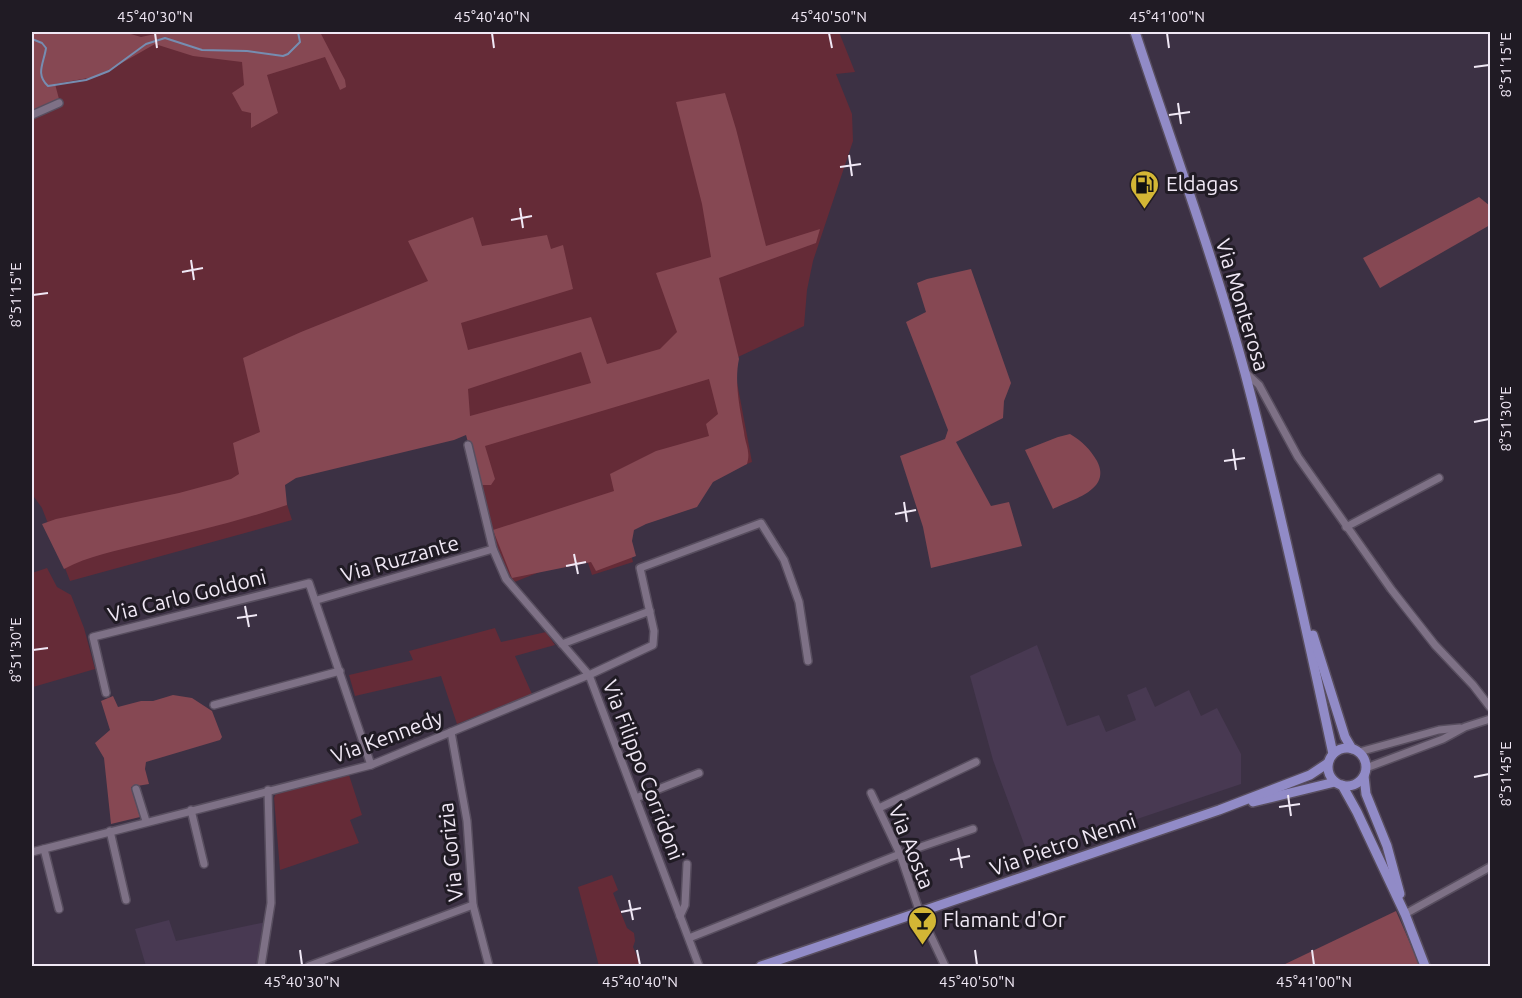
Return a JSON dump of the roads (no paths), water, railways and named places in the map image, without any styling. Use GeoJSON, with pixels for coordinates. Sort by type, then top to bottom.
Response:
{"type":"FeatureCollection","features":[{"type":"Feature","properties":{"kind":"main road","name":"Via Monterosa"},"geometry":{"type":"LineString","coordinates":[[1135,32],[1200,227],[1244,372],[1299,593],[1330,759]]}},
{"type":"Feature","properties":{"kind":"main road","name":"Via Monterosa"},"geometry":{"type":"LineString","coordinates":[[1299,593],[1345,737],[1356,750]]}},
{"type":"Feature","properties":{"kind":"main road"},"geometry":{"type":"LineString","coordinates":[[1405,914],[1387,846],[1366,794],[1364,759],[1356,750],[1338,750],[1330,759],[1328,770],[1354,804],[1405,914],[1425,966]]}},
{"type":"Feature","properties":{"kind":"main road","name":"Via Pietro Nenni"},"geometry":{"type":"LineString","coordinates":[[761,966],[920,914],[1219,810],[1310,775],[1330,759]]}},
{"type":"Feature","properties":{"kind":"main road"},"geometry":{"type":"LineString","coordinates":[[1339,783],[1351,785],[1359,781],[1365,772]]}},
{"type":"Feature","properties":{"kind":"main road","name":"Via Pietro Nenni"},"geometry":{"type":"LineString","coordinates":[[1219,810],[1339,783]]}},
{"type":"Feature","properties":{"kind":"street"},"geometry":{"type":"LineString","coordinates":[[32,115],[60,103]]}},
{"type":"Feature","properties":{"kind":"street"},"geometry":{"type":"LineString","coordinates":[[1244,372],[1259,385],[1298,457],[1346,527],[1435,645],[1491,707]]}},
{"type":"Feature","properties":{"kind":"street","name":"Via Filippo Corridoni"},"geometry":{"type":"LineString","coordinates":[[468,445],[493,549],[506,579],[589,675],[699,966]]}},
{"type":"Feature","properties":{"kind":"street"},"geometry":{"type":"LineString","coordinates":[[1346,527],[1439,478]]}},
{"type":"Feature","properties":{"kind":"street"},"geometry":{"type":"LineString","coordinates":[[562,644],[650,611],[640,568],[761,524],[784,560],[799,602],[808,661]]}},
{"type":"Feature","properties":{"kind":"street","name":"Via Ruzzante"},"geometry":{"type":"LineString","coordinates":[[316,600],[493,549]]}},
{"type":"Feature","properties":{"kind":"street","name":"Via Carlo Goldoni"},"geometry":{"type":"LineString","coordinates":[[106,693],[93,637],[309,583],[316,600]]}},
{"type":"Feature","properties":{"kind":"street"},"geometry":{"type":"LineString","coordinates":[[316,600],[371,765]]}},
{"type":"Feature","properties":{"kind":"street","name":"Via Kennedy"},"geometry":{"type":"LineString","coordinates":[[32,852],[371,765],[589,675],[653,645],[654,631],[650,611]]}},
{"type":"Feature","properties":{"kind":"street"},"geometry":{"type":"LineString","coordinates":[[214,705],[340,671]]}},
{"type":"Feature","properties":{"kind":"street"},"geometry":{"type":"LineString","coordinates":[[1365,772],[1443,739],[1465,727],[1491,718]]}},
{"type":"Feature","properties":{"kind":"street"},"geometry":{"type":"LineString","coordinates":[[1356,750],[1369,751],[1439,730],[1465,727]]}},
{"type":"Feature","properties":{"kind":"street","name":"Via Gorizia"},"geometry":{"type":"LineString","coordinates":[[451,732],[467,821],[473,905],[489,966]]}},
{"type":"Feature","properties":{"kind":"street"},"geometry":{"type":"LineString","coordinates":[[879,808],[976,762]]}},
{"type":"Feature","properties":{"kind":"street"},"geometry":{"type":"LineString","coordinates":[[636,798],[699,773]]}},
{"type":"Feature","properties":{"kind":"street"},"geometry":{"type":"LineString","coordinates":[[136,789],[146,821]]}},
{"type":"Feature","properties":{"kind":"street"},"geometry":{"type":"LineString","coordinates":[[261,966],[271,903],[268,790]]}},
{"type":"Feature","properties":{"kind":"street","name":"Via Aosta"},"geometry":{"type":"LineString","coordinates":[[871,793],[900,854],[920,914],[945,966]]}},
{"type":"Feature","properties":{"kind":"street"},"geometry":{"type":"LineString","coordinates":[[191,810],[204,864]]}},
{"type":"Feature","properties":{"kind":"street"},"geometry":{"type":"LineString","coordinates":[[689,938],[900,854],[973,830]]}},
{"type":"Feature","properties":{"kind":"street"},"geometry":{"type":"LineString","coordinates":[[110,831],[126,900]]}},
{"type":"Feature","properties":{"kind":"street"},"geometry":{"type":"LineString","coordinates":[[44,849],[59,909]]}},
{"type":"Feature","properties":{"kind":"street","name":"Via Filippo Corridoni"},"geometry":{"type":"LineString","coordinates":[[680,916],[685,905],[687,864]]}},
{"type":"Feature","properties":{"kind":"street"},"geometry":{"type":"LineString","coordinates":[[1405,914],[1491,867]]}},
{"type":"Feature","properties":{"kind":"street"},"geometry":{"type":"LineString","coordinates":[[309,966],[473,905]]}},
{"type":"Feature","properties":{"kind":"waterway"},"geometry":{"type":"LineString","coordinates":[[32,39],[42,43],[46,48],[41,73],[48,86],[86,80],[109,71],[146,44],[165,38],[202,50],[247,51],[283,56],[300,42],[298,32]]}},
{"type":"Feature","properties":{"kind":"place","name":"Eldagas"},"geometry":{"type":"Point","coordinates":[1145,210]}},
{"type":"Feature","properties":{"kind":"place","name":"Flamant d'Or"},"geometry":{"type":"Point","coordinates":[922,946]}}]}
